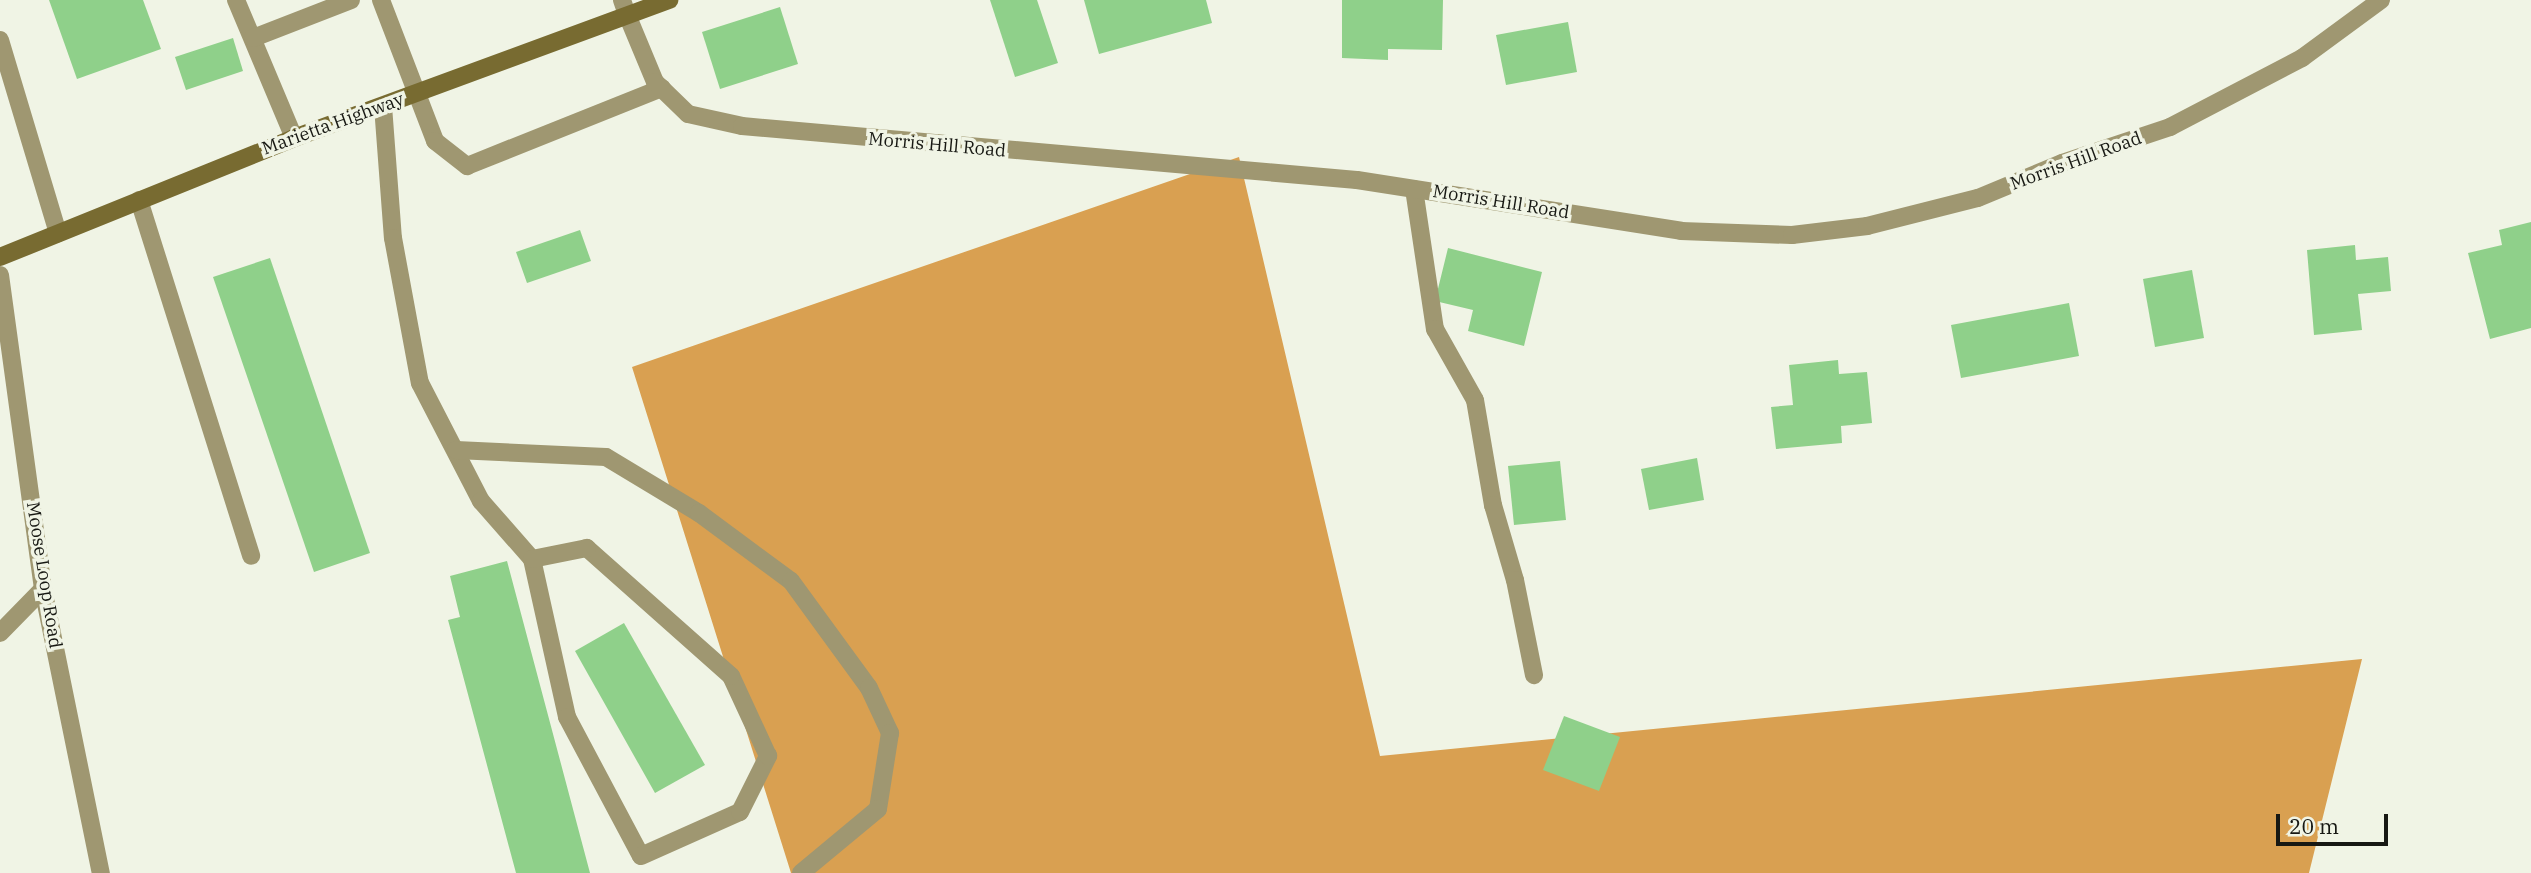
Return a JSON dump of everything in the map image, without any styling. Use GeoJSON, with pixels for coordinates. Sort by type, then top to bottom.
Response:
{"type":"FeatureCollection","features":[{"type":"Feature","properties":{"kind":"main road","name":"Marietta Highway"},"geometry":{"type":"LineString","coordinates":[[0,257],[294,138],[628,18],[669,0]]}},
{"type":"Feature","properties":{"kind":"street"},"geometry":{"type":"LineString","coordinates":[[236,0],[294,138]]}},
{"type":"Feature","properties":{"kind":"street"},"geometry":{"type":"LineString","coordinates":[[253,38],[351,0]]}},
{"type":"Feature","properties":{"kind":"street"},"geometry":{"type":"LineString","coordinates":[[381,0],[435,141],[467,166],[662,88]]}},
{"type":"Feature","properties":{"kind":"street","name":"Morris Hill Road"},"geometry":{"type":"LineString","coordinates":[[622,0],[655,82],[688,114],[742,126],[993,151],[1208,165],[1414,189],[1681,231],[1792,235],[1867,226],[1978,198],[2062,163],[2170,127],[2302,58],[2381,0]]}},
{"type":"Feature","properties":{"kind":"street"},"geometry":{"type":"LineString","coordinates":[[0,40],[58,233]]}},
{"type":"Feature","properties":{"kind":"street"},"geometry":{"type":"LineString","coordinates":[[383,106],[393,238],[420,383],[481,501],[533,559],[567,717],[641,856],[740,812],[768,756],[731,676],[587,548],[533,559]]}},
{"type":"Feature","properties":{"kind":"street"},"geometry":{"type":"LineString","coordinates":[[1414,189],[1435,329],[1475,400],[1493,505],[1515,580],[1534,675]]}},
{"type":"Feature","properties":{"kind":"street"},"geometry":{"type":"LineString","coordinates":[[138,200],[251,556]]}},
{"type":"Feature","properties":{"kind":"street","name":"Moose Loop Road"},"geometry":{"type":"LineString","coordinates":[[0,275],[43,589],[101,873]]}},
{"type":"Feature","properties":{"kind":"street"},"geometry":{"type":"LineString","coordinates":[[456,450],[606,457],[699,513],[791,581],[869,688],[890,733],[878,809],[800,873]]}},
{"type":"Feature","properties":{"kind":"street"},"geometry":{"type":"LineString","coordinates":[[0,633],[43,589]]}},
{"type":"Feature","properties":{"kind":"shaded area"},"geometry":{"type":"Polygon","coordinates":[[[1239,157],[1380,756],[2362,659],[2309,873],[791,873],[632,367],[1239,157]]]}},
{"type":"Feature","properties":{"kind":"building"},"geometry":{"type":"Polygon","coordinates":[[[49,0],[143,0],[161,49],[77,79],[49,0]]]}},
{"type":"Feature","properties":{"kind":"building"},"geometry":{"type":"Polygon","coordinates":[[[990,0],[1037,0],[1058,63],[1015,77],[990,0]]]}},
{"type":"Feature","properties":{"kind":"building"},"geometry":{"type":"Polygon","coordinates":[[[1084,0],[1206,0],[1212,23],[1099,54],[1084,0]]]}},
{"type":"Feature","properties":{"kind":"building"},"geometry":{"type":"Polygon","coordinates":[[[1342,0],[1443,0],[1442,50],[1388,49],[1388,60],[1342,58],[1342,0]]]}},
{"type":"Feature","properties":{"kind":"building"},"geometry":{"type":"Polygon","coordinates":[[[780,7],[798,64],[720,89],[702,32],[780,7]]]}},
{"type":"Feature","properties":{"kind":"building"},"geometry":{"type":"Polygon","coordinates":[[[1568,22],[1577,72],[1506,85],[1496,35],[1568,22]]]}},
{"type":"Feature","properties":{"kind":"building"},"geometry":{"type":"Polygon","coordinates":[[[233,38],[243,71],[186,90],[175,57],[233,38]]]}},
{"type":"Feature","properties":{"kind":"building"},"geometry":{"type":"Polygon","coordinates":[[[2531,222],[2531,328],[2490,339],[2468,253],[2502,245],[2499,230],[2531,222]]]}},
{"type":"Feature","properties":{"kind":"building"},"geometry":{"type":"Polygon","coordinates":[[[580,230],[591,261],[527,283],[516,252],[580,230]]]}},
{"type":"Feature","properties":{"kind":"building"},"geometry":{"type":"Polygon","coordinates":[[[2355,245],[2356,260],[2388,257],[2391,291],[2358,294],[2362,330],[2314,335],[2307,250],[2355,245]]]}},
{"type":"Feature","properties":{"kind":"building"},"geometry":{"type":"Polygon","coordinates":[[[1448,248],[1542,272],[1524,346],[1468,331],[1473,310],[1435,301],[1448,248]]]}},
{"type":"Feature","properties":{"kind":"building"},"geometry":{"type":"Polygon","coordinates":[[[270,258],[370,553],[314,572],[213,277],[270,258]]]}},
{"type":"Feature","properties":{"kind":"building"},"geometry":{"type":"Polygon","coordinates":[[[2192,270],[2204,338],[2155,347],[2143,279],[2192,270]]]}},
{"type":"Feature","properties":{"kind":"building"},"geometry":{"type":"Polygon","coordinates":[[[2069,303],[2079,356],[1961,378],[1951,325],[2069,303]]]}},
{"type":"Feature","properties":{"kind":"building"},"geometry":{"type":"Polygon","coordinates":[[[1838,360],[1839,374],[1867,372],[1872,423],[1841,426],[1842,443],[1776,449],[1771,407],[1793,405],[1789,365],[1838,360]]]}},
{"type":"Feature","properties":{"kind":"building"},"geometry":{"type":"Polygon","coordinates":[[[1697,458],[1704,500],[1649,510],[1641,469],[1697,458]]]}},
{"type":"Feature","properties":{"kind":"building"},"geometry":{"type":"Polygon","coordinates":[[[1560,461],[1566,520],[1514,525],[1508,466],[1560,461]]]}},
{"type":"Feature","properties":{"kind":"building"},"geometry":{"type":"Polygon","coordinates":[[[507,561],[590,873],[516,873],[448,620],[460,617],[450,576],[507,561]]]}},
{"type":"Feature","properties":{"kind":"building"},"geometry":{"type":"Polygon","coordinates":[[[624,623],[705,765],[655,793],[575,651],[624,623]]]}},
{"type":"Feature","properties":{"kind":"building"},"geometry":{"type":"Polygon","coordinates":[[[1564,716],[1620,737],[1599,791],[1543,770],[1564,716]]]}}]}
